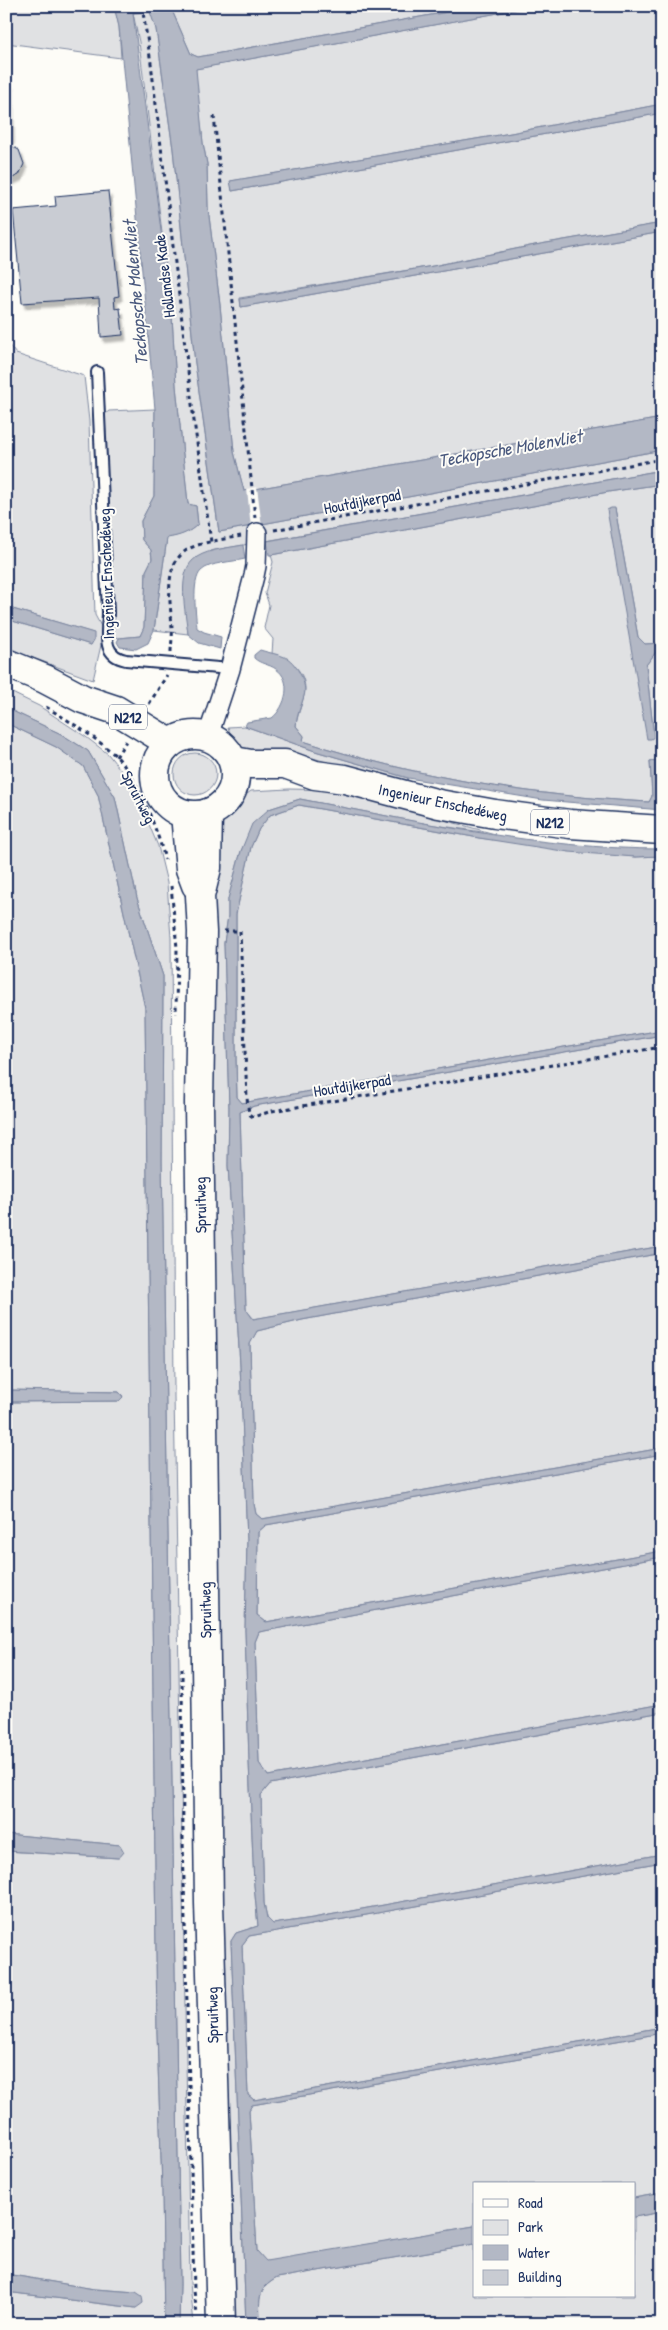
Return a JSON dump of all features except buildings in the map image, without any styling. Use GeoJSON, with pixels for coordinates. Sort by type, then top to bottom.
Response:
{"type":"FeatureCollection","features":[{"type":"Feature","properties":{"kind":"main road","name":"N212"},"geometry":{"type":"LineString","coordinates":[[6,663],[45,678],[83,699],[106,724],[164,752]]}},
{"type":"Feature","properties":{"kind":"main road"},"geometry":{"type":"LineString","coordinates":[[196,734],[208,736],[224,746],[234,773],[228,799],[215,810],[196,814],[167,804],[160,795],[154,772],[164,752],[182,736],[196,734]]}},
{"type":"Feature","properties":{"kind":"main road","name":"Ingenieur Enschedéweg"},"geometry":{"type":"LineString","coordinates":[[234,773],[285,764],[315,775],[345,779],[439,804],[495,814],[570,824],[662,830]]}},
{"type":"Feature","properties":{"kind":"main road","name":"Spruitweg"},"geometry":{"type":"LineString","coordinates":[[196,814],[207,868],[200,896],[202,932],[199,1103],[209,1903],[221,2324]]}},
{"type":"Feature","properties":{"kind":"street"},"geometry":{"type":"LineString","coordinates":[[208,736],[230,669],[256,566],[257,530]]}},
{"type":"Feature","properties":{"kind":"lane","name":"Ingenieur Enschedéweg"},"geometry":{"type":"LineString","coordinates":[[97,372],[108,646],[110,654],[116,658],[230,669]]}},
{"type":"Feature","properties":{"kind":"path","name":"Hollandse Kade"},"geometry":{"type":"LineString","coordinates":[[142,6],[151,63],[194,421],[211,542]]}},
{"type":"Feature","properties":{"kind":"path"},"geometry":{"type":"LineString","coordinates":[[214,116],[257,530]]}},
{"type":"Feature","properties":{"kind":"path","name":"Houtdijkerpad"},"geometry":{"type":"LineString","coordinates":[[170,664],[172,631],[169,580],[174,564],[185,552],[194,546],[257,530],[662,459]]}},
{"type":"Feature","properties":{"kind":"path","name":"Spruitweg"},"geometry":{"type":"LineString","coordinates":[[38,702],[85,732],[116,757],[126,769],[151,818],[166,863]]}},
{"type":"Feature","properties":{"kind":"path"},"geometry":{"type":"LineString","coordinates":[[170,881],[176,928]]}},
{"type":"Feature","properties":{"kind":"path","name":"Houtdijkerpad"},"geometry":{"type":"LineString","coordinates":[[220,932],[240,931],[247,1098],[249,1114],[253,1117],[272,1111],[662,1046]]}},
{"type":"Feature","properties":{"kind":"green space"},"geometry":{"type":"Polygon","coordinates":[[[6,6],[114,6],[119,26],[121,58],[6,43],[6,6]]]}},
{"type":"Feature","properties":{"kind":"green space"},"geometry":{"type":"Polygon","coordinates":[[[170,6],[481,6],[198,57],[191,54],[170,6]]]}},
{"type":"Feature","properties":{"kind":"green space"},"geometry":{"type":"Polygon","coordinates":[[[536,6],[662,6],[662,104],[511,133],[231,181],[232,191],[662,113],[662,223],[535,245],[433,266],[240,298],[241,307],[662,232],[662,418],[244,491],[234,452],[220,305],[208,208],[207,164],[195,69],[536,6]]]}},
{"type":"Feature","properties":{"kind":"green space"},"geometry":{"type":"Polygon","coordinates":[[[151,12],[156,29],[173,149],[195,363],[219,532],[662,450],[662,470],[210,551],[184,586],[188,634],[154,630],[167,538],[191,530],[198,524],[196,506],[188,504],[176,386],[172,316],[139,42],[133,13],[151,12]]]}},
{"type":"Feature","properties":{"kind":"green space"},"geometry":{"type":"Polygon","coordinates":[[[6,322],[8,344],[16,354],[84,376],[89,421],[95,615],[104,632],[93,680],[6,648],[6,619],[91,645],[93,633],[6,607],[6,322]]]}},
{"type":"Feature","properties":{"kind":"green space"},"geometry":{"type":"Polygon","coordinates":[[[155,409],[154,496],[141,521],[142,540],[151,550],[152,559],[146,571],[144,628],[140,636],[119,638],[112,636],[113,611],[105,414],[109,411],[155,409]]]}},
{"type":"Feature","properties":{"kind":"green space"},"geometry":{"type":"Polygon","coordinates":[[[662,484],[662,643],[645,644],[638,637],[615,509],[654,737],[646,665],[656,652],[662,651],[662,786],[658,760],[650,761],[652,797],[649,802],[561,795],[474,783],[388,765],[303,741],[304,736],[296,726],[305,692],[302,675],[294,665],[284,658],[272,654],[273,639],[264,628],[269,605],[265,593],[273,562],[271,555],[608,492],[662,484]]]}},
{"type":"Feature","properties":{"kind":"green space"},"geometry":{"type":"Polygon","coordinates":[[[6,690],[39,706],[108,754],[135,791],[158,846],[167,883],[171,938],[174,1396],[190,2283],[194,2324],[179,2324],[180,2284],[162,1161],[163,976],[137,898],[115,797],[88,751],[61,734],[6,708],[6,690]]]}},
{"type":"Feature","properties":{"kind":"green space"},"geometry":{"type":"Polygon","coordinates":[[[6,723],[56,747],[83,766],[98,795],[145,1008],[157,2032],[164,2324],[6,2324],[6,2292],[136,2308],[136,2292],[94,2289],[6,2274],[6,1851],[118,1858],[120,1845],[6,1834],[6,1402],[119,1401],[123,1396],[119,1392],[6,1390],[6,723]]]}},
{"type":"Feature","properties":{"kind":"green space"},"geometry":{"type":"Polygon","coordinates":[[[245,726],[315,751],[408,778],[405,786],[313,758],[251,756],[233,743],[228,727],[245,726]]]}},
{"type":"Feature","properties":{"kind":"green space"},"geometry":{"type":"Polygon","coordinates":[[[199,753],[207,756],[213,762],[216,774],[213,786],[207,792],[191,795],[183,792],[177,786],[174,770],[177,762],[183,756],[199,753]]]}},
{"type":"Feature","properties":{"kind":"green space"},"geometry":{"type":"Polygon","coordinates":[[[289,789],[334,790],[495,834],[422,823],[300,799],[269,809],[247,839],[241,851],[228,899],[228,916],[224,943],[229,1108],[228,1166],[240,1365],[247,1540],[245,1630],[254,1885],[258,1926],[236,1933],[231,1941],[246,2324],[232,2324],[228,2277],[218,1526],[210,1485],[213,884],[215,826],[225,811],[251,791],[289,789]]]}},
{"type":"Feature","properties":{"kind":"green space"},"geometry":{"type":"Polygon","coordinates":[[[299,805],[479,838],[635,857],[662,856],[662,1030],[242,1103],[237,1097],[236,914],[251,847],[259,829],[270,815],[299,805]]]}},
{"type":"Feature","properties":{"kind":"green space"},"geometry":{"type":"Polygon","coordinates":[[[662,1035],[662,1246],[254,1319],[246,1310],[240,1112],[254,1106],[662,1035]]]}},
{"type":"Feature","properties":{"kind":"green space"},"geometry":{"type":"Polygon","coordinates":[[[662,1253],[662,1448],[262,1519],[256,1514],[254,1504],[250,1343],[257,1331],[302,1320],[662,1253]]]}},
{"type":"Feature","properties":{"kind":"green space"},"geometry":{"type":"Polygon","coordinates":[[[662,1454],[662,1551],[266,1622],[257,1615],[258,1532],[266,1525],[662,1454]]]}},
{"type":"Feature","properties":{"kind":"green space"},"geometry":{"type":"Polygon","coordinates":[[[662,1557],[662,1704],[268,1776],[259,1763],[255,1642],[259,1632],[662,1557]]]}},
{"type":"Feature","properties":{"kind":"green space"},"geometry":{"type":"Polygon","coordinates":[[[662,1712],[662,1854],[313,1918],[273,1924],[267,1918],[264,1903],[261,1795],[270,1784],[662,1712]]]}},
{"type":"Feature","properties":{"kind":"green space"},"geometry":{"type":"Polygon","coordinates":[[[662,1862],[662,2027],[254,2100],[248,2095],[242,1945],[249,1936],[662,1862]]]}},
{"type":"Feature","properties":{"kind":"green space"},"geometry":{"type":"Polygon","coordinates":[[[662,2033],[662,2193],[636,2198],[636,2182],[473,2182],[473,2226],[266,2262],[257,2251],[249,2110],[252,2105],[662,2033]]]}},
{"type":"Feature","properties":{"kind":"green space"},"geometry":{"type":"Polygon","coordinates":[[[662,2212],[662,2324],[260,2324],[260,2297],[265,2287],[277,2278],[473,2244],[473,2298],[636,2298],[636,2217],[662,2212]]]}},
{"type":"Feature","properties":{"kind":"water","name":"Teckopsche Molenvliet"},"geometry":{"type":"Polygon","coordinates":[[[114,6],[170,6],[191,54],[198,57],[481,6],[536,6],[196,69],[203,143],[207,164],[208,208],[220,305],[234,452],[244,491],[662,418],[662,450],[219,532],[195,363],[173,149],[156,29],[150,12],[133,13],[172,316],[176,386],[188,504],[196,506],[198,524],[184,534],[167,538],[154,630],[148,643],[136,649],[120,647],[117,642],[119,638],[140,636],[144,627],[146,571],[152,559],[151,550],[142,540],[141,521],[154,496],[155,409],[119,27],[114,6]]]}},
{"type":"Feature","properties":{"kind":"water"},"geometry":{"type":"Polygon","coordinates":[[[662,104],[662,113],[232,191],[230,181],[511,133],[662,104]]]}},
{"type":"Feature","properties":{"kind":"water"},"geometry":{"type":"Polygon","coordinates":[[[662,223],[662,232],[241,307],[240,299],[433,266],[535,245],[662,223]]]}},
{"type":"Feature","properties":{"kind":"water"},"geometry":{"type":"Polygon","coordinates":[[[662,470],[662,484],[608,492],[269,555],[267,541],[662,470]]]}},
{"type":"Feature","properties":{"kind":"water"},"geometry":{"type":"Polygon","coordinates":[[[615,508],[638,637],[645,644],[662,643],[662,651],[656,652],[646,665],[654,737],[651,739],[647,739],[607,510],[615,508]]]}},
{"type":"Feature","properties":{"kind":"water"},"geometry":{"type":"Polygon","coordinates":[[[243,545],[245,559],[210,566],[201,571],[198,576],[195,590],[197,628],[221,637],[220,649],[199,643],[188,634],[184,604],[184,582],[190,563],[202,554],[243,545]]]}},
{"type":"Feature","properties":{"kind":"water"},"geometry":{"type":"Polygon","coordinates":[[[6,607],[94,633],[94,640],[91,645],[6,619],[6,607]]]}},
{"type":"Feature","properties":{"kind":"water"},"geometry":{"type":"Polygon","coordinates":[[[260,650],[287,658],[301,675],[305,691],[296,726],[304,736],[303,741],[388,765],[474,783],[561,795],[649,802],[652,796],[650,761],[658,760],[662,786],[662,810],[543,800],[408,778],[315,751],[245,726],[247,722],[272,718],[281,707],[286,694],[285,680],[281,674],[273,667],[254,658],[254,655],[260,650]]]}},
{"type":"Feature","properties":{"kind":"water"},"geometry":{"type":"Polygon","coordinates":[[[6,708],[61,734],[88,751],[115,797],[137,898],[163,976],[162,1161],[180,2284],[179,2324],[164,2324],[157,2032],[145,1008],[98,795],[83,766],[56,747],[6,723],[6,708]]]}},
{"type":"Feature","properties":{"kind":"water"},"geometry":{"type":"Polygon","coordinates":[[[300,799],[480,833],[616,848],[662,849],[662,856],[635,857],[569,852],[479,838],[299,805],[270,815],[259,829],[251,847],[236,914],[237,1097],[242,1103],[662,1030],[662,1035],[254,1106],[240,1112],[246,1309],[253,1319],[662,1246],[662,1253],[302,1320],[257,1331],[250,1344],[254,1504],[256,1514],[262,1519],[662,1448],[662,1454],[266,1525],[258,1532],[257,1615],[266,1622],[662,1551],[662,1557],[259,1632],[255,1642],[259,1763],[268,1776],[662,1704],[662,1712],[270,1784],[261,1795],[264,1903],[267,1918],[273,1924],[313,1918],[662,1854],[662,1862],[249,1936],[242,1945],[248,2095],[254,2100],[662,2027],[662,2033],[252,2105],[249,2110],[257,2251],[266,2261],[473,2226],[473,2244],[277,2278],[265,2287],[260,2297],[260,2324],[246,2324],[231,1941],[236,1933],[258,1926],[254,1885],[245,1630],[247,1540],[240,1365],[228,1165],[229,1108],[224,943],[228,916],[228,899],[241,851],[252,824],[269,809],[300,799]]]}},
{"type":"Feature","properties":{"kind":"water"},"geometry":{"type":"Polygon","coordinates":[[[6,1390],[119,1392],[123,1397],[119,1401],[6,1402],[6,1390]]]}},
{"type":"Feature","properties":{"kind":"water"},"geometry":{"type":"Polygon","coordinates":[[[6,1834],[120,1845],[124,1852],[119,1858],[7,1851],[6,1834]]]}},
{"type":"Feature","properties":{"kind":"water"},"geometry":{"type":"Polygon","coordinates":[[[662,2193],[662,2212],[636,2217],[636,2198],[662,2193]]]}},
{"type":"Feature","properties":{"kind":"water"},"geometry":{"type":"Polygon","coordinates":[[[6,2274],[94,2289],[136,2292],[142,2296],[143,2303],[136,2308],[6,2292],[6,2274]]]}},
{"type":"Feature","properties":{"kind":"pier"},"geometry":{"type":"Polygon","coordinates":[[[257,487],[262,527],[251,528],[247,489],[257,487]]]}}]}
